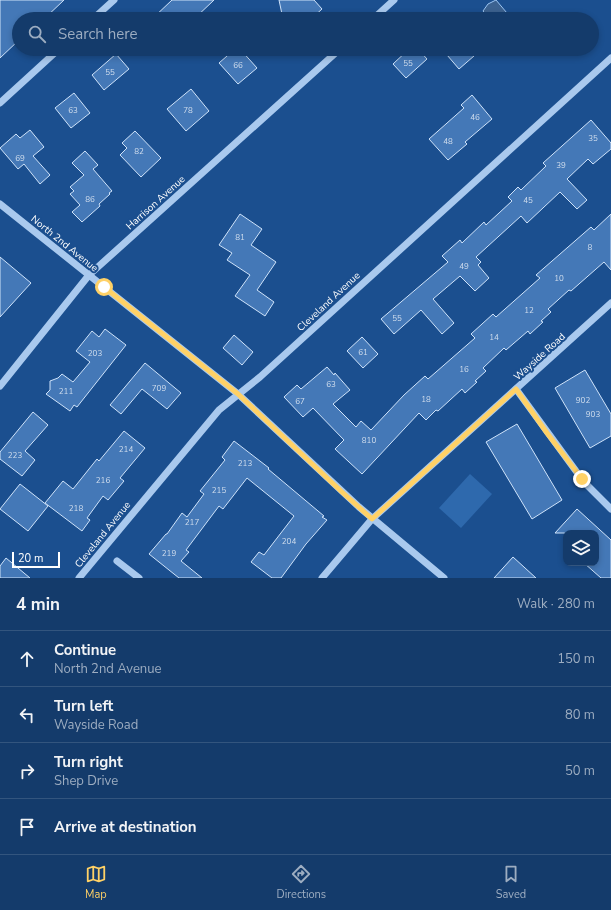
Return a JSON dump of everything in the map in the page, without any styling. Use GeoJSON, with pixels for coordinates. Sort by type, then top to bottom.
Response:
{"type":"FeatureCollection","features":[{"type":"Feature","properties":{"kind":"street"},"geometry":{"type":"LineString","coordinates":[[100,12],[114,0]]}},
{"type":"Feature","properties":{"kind":"street"},"geometry":{"type":"LineString","coordinates":[[381,12],[394,0]]}},
{"type":"Feature","properties":{"kind":"street"},"geometry":{"type":"LineString","coordinates":[[0,103],[51,56]]}},
{"type":"Feature","properties":{"kind":"street","name":"Harrison Avenue"},"geometry":{"type":"LineString","coordinates":[[0,386],[89,275],[332,56]]}},
{"type":"Feature","properties":{"kind":"street","name":"Cleveland Avenue"},"geometry":{"type":"LineString","coordinates":[[79,578],[218,410],[260,377],[611,58]]}},
{"type":"Feature","properties":{"kind":"street","name":"North 2nd Avenue"},"geometry":{"type":"LineString","coordinates":[[0,204],[238,394],[372,519],[444,578]]}},
{"type":"Feature","properties":{"kind":"street","name":"Wayside Road"},"geometry":{"type":"LineString","coordinates":[[322,578],[372,519],[611,303]]}},
{"type":"Feature","properties":{"kind":"street"},"geometry":{"type":"LineString","coordinates":[[516,389],[584,482],[611,509]]}},
{"type":"Feature","properties":{"kind":"street"},"geometry":{"type":"LineString","coordinates":[[117,561],[139,578]]}},
{"type":"Feature","properties":{"kind":"shaded area"},"geometry":{"type":"Polygon","coordinates":[[[496,0],[506,12],[484,12],[483,11],[488,4],[496,0]]]}},
{"type":"Feature","properties":{"kind":"shaded area"},"geometry":{"type":"Polygon","coordinates":[[[470,474],[492,494],[461,528],[439,508],[470,474]]]}},
{"type":"Feature","properties":{"kind":"building"},"geometry":{"type":"Polygon","coordinates":[[[0,0],[64,0],[51,12],[12,12],[12,47],[0,58],[0,0]]]}},
{"type":"Feature","properties":{"kind":"building"},"geometry":{"type":"Polygon","coordinates":[[[172,0],[214,0],[201,12],[159,12],[172,0]]]}},
{"type":"Feature","properties":{"kind":"building"},"geometry":{"type":"Polygon","coordinates":[[[279,0],[314,0],[322,9],[319,12],[282,12],[279,0]]]}},
{"type":"Feature","properties":{"kind":"building"},"geometry":{"type":"Polygon","coordinates":[[[114,56],[118,56],[129,69],[104,90],[92,75],[114,56]]]}},
{"type":"Feature","properties":{"kind":"building"},"geometry":{"type":"Polygon","coordinates":[[[227,56],[246,56],[257,68],[238,84],[219,63],[227,56]]]}},
{"type":"Feature","properties":{"kind":"building"},"geometry":{"type":"Polygon","coordinates":[[[402,56],[424,56],[427,59],[406,78],[393,64],[402,56]]]}},
{"type":"Feature","properties":{"kind":"building"},"geometry":{"type":"Polygon","coordinates":[[[448,56],[474,56],[459,69],[448,56]]]}},
{"type":"Feature","properties":{"kind":"building"},"geometry":{"type":"Polygon","coordinates":[[[191,89],[209,111],[186,131],[167,109],[191,89]]]}},
{"type":"Feature","properties":{"kind":"building"},"geometry":{"type":"Polygon","coordinates":[[[74,93],[90,113],[71,128],[55,108],[74,93]]]}},
{"type":"Feature","properties":{"kind":"building"},"geometry":{"type":"Polygon","coordinates":[[[472,95],[492,119],[465,142],[467,144],[448,160],[429,139],[464,108],[461,105],[472,95]]]}},
{"type":"Feature","properties":{"kind":"building"},"geometry":{"type":"Polygon","coordinates":[[[591,120],[611,143],[611,149],[593,164],[588,159],[567,179],[587,200],[577,209],[560,192],[527,223],[521,216],[476,257],[481,262],[478,265],[489,278],[475,291],[460,276],[433,299],[454,323],[442,334],[421,310],[394,334],[381,319],[448,262],[442,256],[460,240],[462,243],[484,222],[486,225],[512,201],[508,197],[518,187],[521,190],[546,166],[543,163],[591,120]]]}},
{"type":"Feature","properties":{"kind":"building"},"geometry":{"type":"Polygon","coordinates":[[[30,130],[44,147],[33,156],[50,175],[40,184],[24,164],[18,169],[0,148],[16,134],[20,138],[30,130]]]}},
{"type":"Feature","properties":{"kind":"building"},"geometry":{"type":"Polygon","coordinates":[[[135,131],[161,158],[141,177],[120,155],[127,148],[122,143],[135,131]]]}},
{"type":"Feature","properties":{"kind":"building"},"geometry":{"type":"Polygon","coordinates":[[[85,151],[98,165],[93,169],[112,191],[99,204],[100,206],[82,222],[72,212],[80,205],[70,194],[74,191],[70,187],[84,175],[72,163],[85,151]]]}},
{"type":"Feature","properties":{"kind":"building"},"geometry":{"type":"Polygon","coordinates":[[[240,214],[262,229],[251,245],[276,262],[257,290],[274,302],[265,316],[235,296],[250,275],[227,260],[232,253],[219,245],[240,214]]]}},
{"type":"Feature","properties":{"kind":"building"},"geometry":{"type":"Polygon","coordinates":[[[611,214],[611,270],[604,262],[571,291],[569,290],[548,309],[551,312],[530,334],[528,331],[506,350],[504,348],[483,368],[486,371],[465,393],[462,389],[426,420],[419,413],[362,474],[335,449],[344,440],[313,408],[303,417],[284,397],[297,385],[301,389],[327,367],[334,375],[335,373],[350,390],[333,404],[356,427],[361,421],[371,430],[404,395],[425,376],[428,379],[475,338],[471,334],[493,314],[496,317],[540,278],[536,275],[591,227],[594,230],[611,214]]]}},
{"type":"Feature","properties":{"kind":"building"},"geometry":{"type":"Polygon","coordinates":[[[0,257],[31,283],[0,317],[0,257]]]}},
{"type":"Feature","properties":{"kind":"building"},"geometry":{"type":"Polygon","coordinates":[[[105,329],[126,345],[77,407],[74,405],[70,411],[46,394],[50,390],[50,381],[58,378],[62,374],[73,382],[90,362],[76,351],[92,331],[99,337],[105,329]]]}},
{"type":"Feature","properties":{"kind":"building"},"geometry":{"type":"Polygon","coordinates":[[[234,335],[253,352],[242,365],[223,348],[234,335]]]}},
{"type":"Feature","properties":{"kind":"building"},"geometry":{"type":"Polygon","coordinates":[[[362,337],[378,354],[363,368],[347,351],[362,337]]]}},
{"type":"Feature","properties":{"kind":"building"},"geometry":{"type":"Polygon","coordinates":[[[145,363],[181,393],[167,409],[142,389],[121,414],[110,405],[145,363]]]}},
{"type":"Feature","properties":{"kind":"building"},"geometry":{"type":"Polygon","coordinates":[[[585,370],[611,414],[611,436],[590,448],[555,388],[585,370]]]}},
{"type":"Feature","properties":{"kind":"building"},"geometry":{"type":"Polygon","coordinates":[[[33,412],[48,425],[25,451],[35,460],[22,476],[0,459],[0,452],[33,412]]]}},
{"type":"Feature","properties":{"kind":"building"},"geometry":{"type":"Polygon","coordinates":[[[517,424],[562,500],[532,519],[486,442],[517,424]]]}},
{"type":"Feature","properties":{"kind":"building"},"geometry":{"type":"Polygon","coordinates":[[[124,431],[145,448],[120,478],[124,481],[108,500],[103,496],[87,518],[90,520],[82,531],[45,503],[63,481],[73,489],[97,459],[99,461],[124,431]]]}},
{"type":"Feature","properties":{"kind":"building"},"geometry":{"type":"Polygon","coordinates":[[[234,441],[269,468],[268,469],[327,520],[306,544],[281,578],[272,578],[251,562],[259,552],[264,555],[294,516],[247,478],[223,509],[219,506],[186,550],[189,552],[181,561],[202,578],[179,578],[149,554],[167,534],[182,513],[187,517],[204,494],[200,491],[225,460],[222,457],[234,441]]]}},
{"type":"Feature","properties":{"kind":"building"},"geometry":{"type":"Polygon","coordinates":[[[20,484],[48,506],[28,531],[0,509],[20,484]]]}},
{"type":"Feature","properties":{"kind":"building"},"geometry":{"type":"Polygon","coordinates":[[[577,509],[611,540],[611,578],[601,578],[587,566],[599,566],[599,530],[563,530],[563,533],[555,533],[577,509]]]}},
{"type":"Feature","properties":{"kind":"building"},"geometry":{"type":"Polygon","coordinates":[[[513,557],[536,578],[494,578],[513,557]]]}},
{"type":"Feature","properties":{"kind":"building"},"geometry":{"type":"Polygon","coordinates":[[[6,558],[30,578],[0,578],[0,566],[6,558]]]}},
{"type":"Feature","properties":{"kind":"route"},"geometry":{"type":"LineString","coordinates":[[104,287],[238,394],[372,519],[516,389],[582,479]]}}]}
